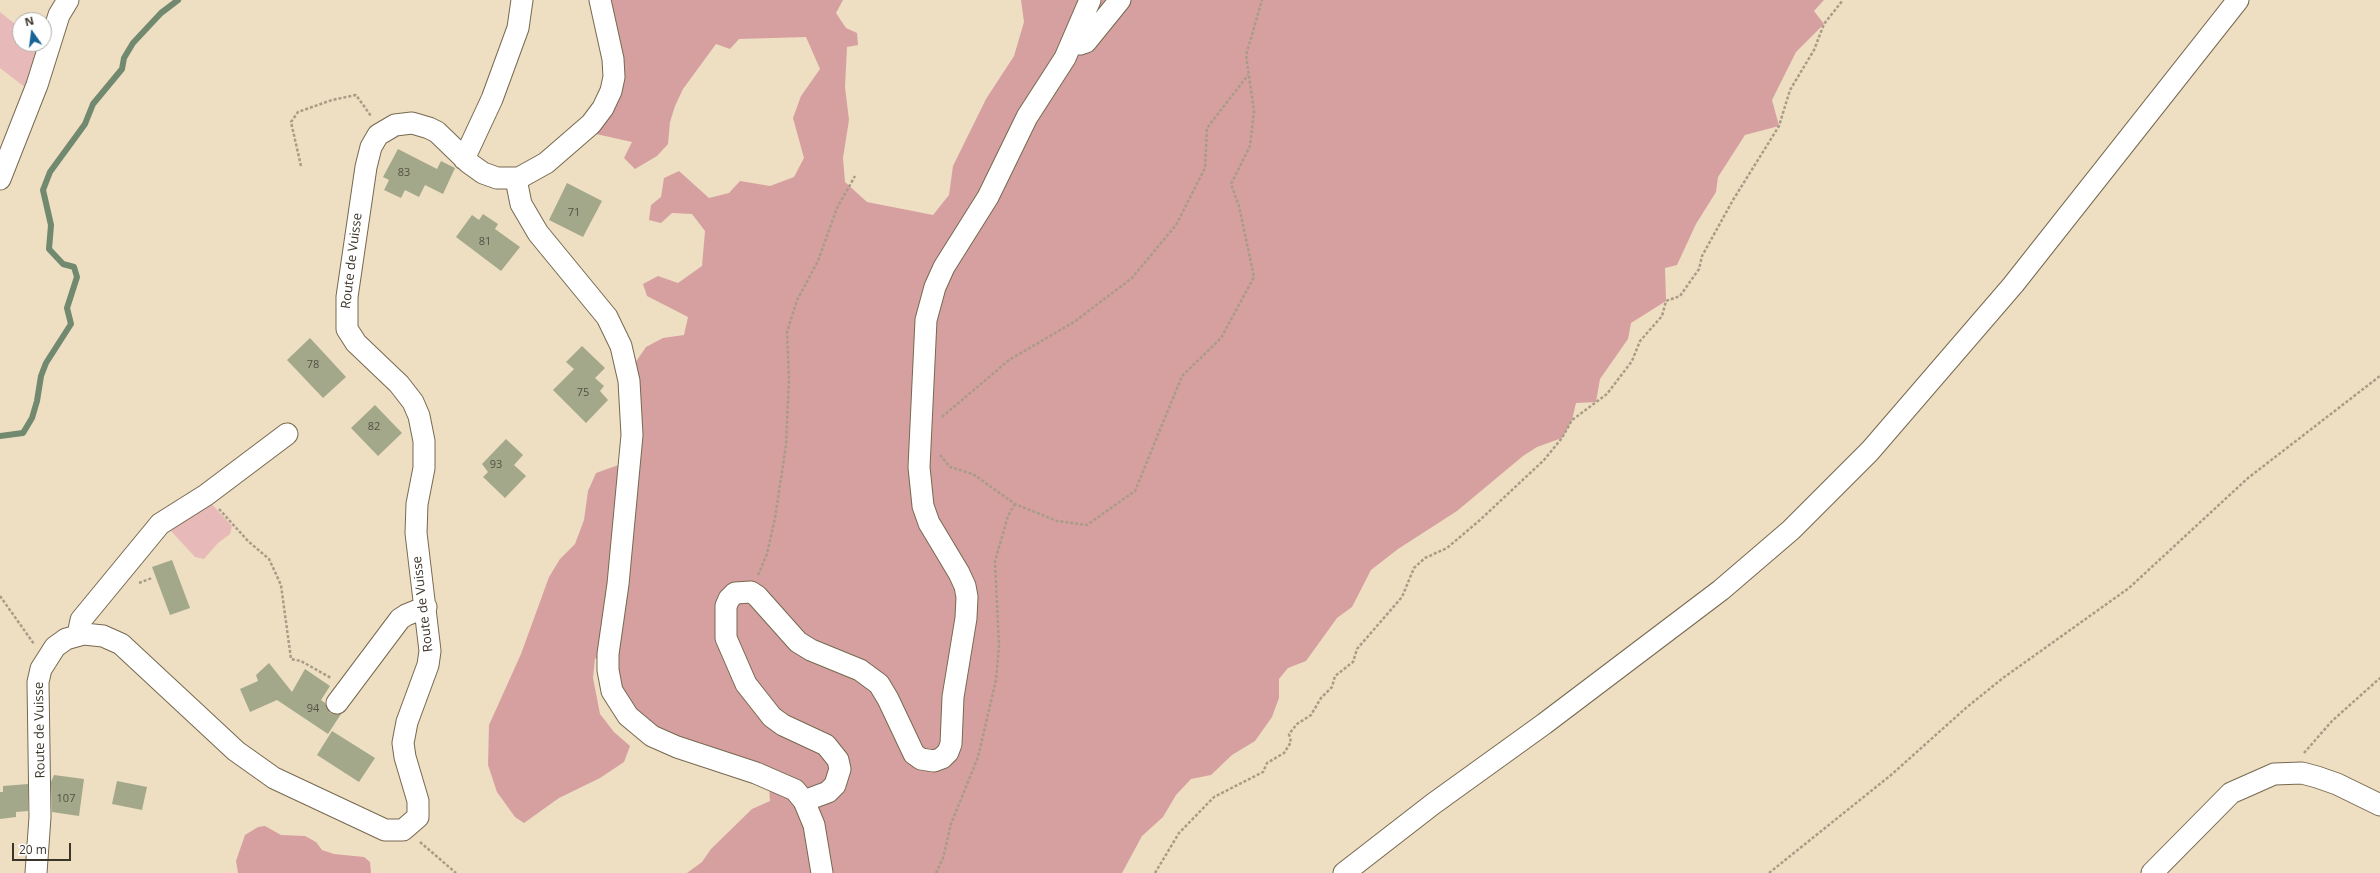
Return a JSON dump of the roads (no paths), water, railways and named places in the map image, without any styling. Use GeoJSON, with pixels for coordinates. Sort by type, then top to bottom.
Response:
{"type":"FeatureCollection","features":[{"type":"Feature","properties":{"kind":"street"},"geometry":{"type":"LineString","coordinates":[[0,179],[37,85],[59,15],[68,0]]}},
{"type":"Feature","properties":{"kind":"street"},"geometry":{"type":"LineString","coordinates":[[522,0],[518,28],[508,56],[492,99],[464,159],[490,176],[503,179],[516,179],[535,170],[570,145],[592,124],[607,99],[613,84],[614,69],[612,51],[600,0]]}},
{"type":"Feature","properties":{"kind":"street"},"geometry":{"type":"LineString","coordinates":[[804,801],[828,792],[835,785],[840,769],[838,760],[826,745],[783,725],[772,717],[746,684],[737,668],[726,638],[726,606],[729,599],[735,594],[751,592],[763,600],[787,633],[798,642],[811,650],[860,670],[879,684],[914,754],[921,759],[928,761],[942,758],[951,744],[952,697],[966,618],[967,597],[965,586],[959,573],[929,523],[923,506],[919,467],[924,337],[935,286],[944,267],[988,197],[1027,117],[1059,70],[1072,44],[1090,0]]}},
{"type":"Feature","properties":{"kind":"street"},"geometry":{"type":"LineString","coordinates":[[1072,44],[1086,42],[1120,0]]}},
{"type":"Feature","properties":{"kind":"street"},"geometry":{"type":"LineString","coordinates":[[1344,873],[1432,804],[1544,724],[1722,590],[1791,530],[1870,451],[2013,285],[2238,0]]}},
{"type":"Feature","properties":{"kind":"street","name":"Route de Vuisse"},"geometry":{"type":"LineString","coordinates":[[36,873],[40,817],[38,682],[41,669],[46,660],[60,643],[78,635],[103,636],[121,644],[236,751],[267,774],[374,826],[390,831],[406,828],[415,821],[419,813],[418,801],[405,757],[403,743],[407,722],[430,657],[426,607],[416,533],[417,504],[424,458],[419,416],[413,402],[404,390],[352,338],[346,324],[347,297],[366,167],[371,147],[382,131],[395,125],[420,125],[437,132],[464,159]]}},
{"type":"Feature","properties":{"kind":"street"},"geometry":{"type":"LineString","coordinates":[[516,179],[521,204],[535,228],[607,317],[621,346],[629,381],[632,435],[618,584],[608,654],[608,670],[612,691],[628,716],[652,736],[780,783],[795,790],[804,801],[817,836],[822,873]]}},
{"type":"Feature","properties":{"kind":"street"},"geometry":{"type":"LineString","coordinates":[[78,635],[81,620],[160,524],[206,496],[287,434]]}},
{"type":"Feature","properties":{"kind":"street"},"geometry":{"type":"LineString","coordinates":[[342,696],[400,619],[406,614],[426,607]]}},
{"type":"Feature","properties":{"kind":"street"},"geometry":{"type":"LineString","coordinates":[[2152,873],[2231,793],[2274,774],[2302,773],[2337,784],[2380,805]]}},
{"type":"Feature","properties":{"kind":"waterway"},"geometry":{"type":"LineString","coordinates":[[0,436],[23,433],[32,418],[37,401],[41,376],[46,363],[71,324],[67,308],[77,277],[74,267],[63,264],[49,249],[51,225],[43,190],[50,172],[85,124],[93,104],[122,69],[124,58],[133,43],[161,13],[178,0]]}}]}
